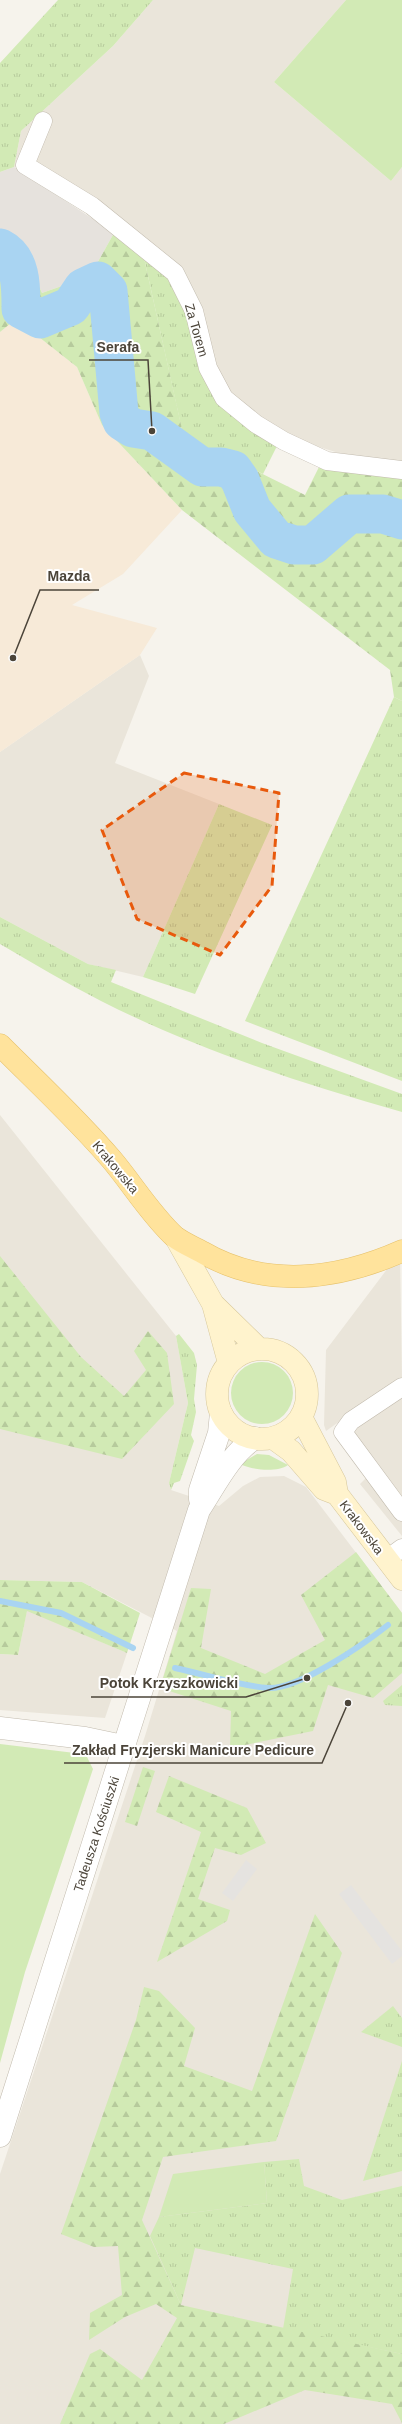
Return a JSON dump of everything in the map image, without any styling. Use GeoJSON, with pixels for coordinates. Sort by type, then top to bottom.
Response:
{"type":"FeatureCollection","features":[{"type":"Feature","properties":{"kind":"main road","name":"Krakowska"},"geometry":{"type":"LineString","coordinates":[[0,1045],[68,1112],[112,1160],[176,1238],[213,1304],[229,1363]]}},
{"type":"Feature","properties":{"kind":"main road"},"geometry":{"type":"LineString","coordinates":[[176,1238],[205,1254],[232,1266],[255,1273],[281,1277],[335,1274],[371,1264],[402,1251]]}},
{"type":"Feature","properties":{"kind":"main road","name":"Krakowska"},"geometry":{"type":"LineString","coordinates":[[213,1304],[258,1348]]}},
{"type":"Feature","properties":{"kind":"main road"},"geometry":{"type":"LineString","coordinates":[[258,1348],[269,1349],[286,1355],[299,1367],[304,1375],[308,1392],[305,1409],[301,1417],[289,1430],[264,1438],[239,1432],[221,1413],[217,1396],[222,1373],[229,1363],[243,1352],[258,1348]]}},
{"type":"Feature","properties":{"kind":"main road","name":"Krakowska"},"geometry":{"type":"LineString","coordinates":[[301,1417],[335,1482],[338,1494]]}},
{"type":"Feature","properties":{"kind":"main road","name":"Krakowska"},"geometry":{"type":"LineString","coordinates":[[264,1438],[291,1451],[324,1489],[338,1494],[394,1554],[402,1579]]}},
{"type":"Feature","properties":{"kind":"street","name":"Za Torem"},"geometry":{"type":"LineString","coordinates":[[43,121],[25,165],[92,206],[175,273],[194,311],[208,368],[224,398],[256,424],[284,441],[327,460],[402,470]]}},
{"type":"Feature","properties":{"kind":"street"},"geometry":{"type":"LineString","coordinates":[[402,1387],[351,1421],[342,1432],[402,1512]]}},
{"type":"Feature","properties":{"kind":"street","name":"Tadeusza Kościuszki"},"geometry":{"type":"LineString","coordinates":[[199,1510],[200,1490],[219,1433],[221,1413]]}},
{"type":"Feature","properties":{"kind":"street","name":"Tadeusza Kościuszki"},"geometry":{"type":"LineString","coordinates":[[0,2136],[199,1510],[228,1465],[244,1445],[264,1438]]}},
{"type":"Feature","properties":{"kind":"street"},"geometry":{"type":"LineString","coordinates":[[0,1728],[85,1738],[123,1746]]}},
{"type":"Feature","properties":{"kind":"highlighted area"},"geometry":{"type":"Polygon","coordinates":[[[184,773],[279,793],[272,886],[220,955],[137,919],[102,830],[184,773]]]}},
{"type":"Feature","properties":{"kind":"shaded area"},"geometry":{"type":"Polygon","coordinates":[[[153,0],[346,0],[274,82],[391,181],[402,167],[402,462],[339,453],[306,443],[251,411],[224,385],[186,279],[36,164],[14,167],[21,131],[113,46],[153,0]]]}},
{"type":"Feature","properties":{"kind":"shaded area"},"geometry":{"type":"Polygon","coordinates":[[[14,167],[114,233],[90,276],[42,293],[23,250],[0,237],[0,172],[14,167]]]}},
{"type":"Feature","properties":{"kind":"shaded area"},"geometry":{"type":"Polygon","coordinates":[[[16,319],[77,367],[102,425],[182,510],[123,574],[72,605],[157,628],[140,655],[0,752],[0,332],[16,319]]]}},
{"type":"Feature","properties":{"kind":"shaded area"},"geometry":{"type":"Polygon","coordinates":[[[140,655],[149,676],[115,763],[219,804],[143,977],[88,964],[0,917],[0,752],[140,655]]]}},
{"type":"Feature","properties":{"kind":"shaded area"},"geometry":{"type":"Polygon","coordinates":[[[0,1115],[176,1336],[188,1403],[169,1483],[171,1490],[219,1506],[243,1486],[260,1477],[284,1476],[306,1487],[402,1613],[402,2424],[0,2424],[0,2174],[145,1736],[177,1631],[82,1582],[0,1580],[0,1115]]]}},
{"type":"Feature","properties":{"kind":"shaded area"},"geometry":{"type":"Polygon","coordinates":[[[400,1252],[402,1377],[326,1431],[324,1425],[326,1350],[400,1252]]]}},
{"type":"Feature","properties":{"kind":"shaded area"},"geometry":{"type":"Polygon","coordinates":[[[402,1394],[402,1536],[360,1484],[369,1475],[346,1438],[356,1424],[402,1394]]]}},
{"type":"Feature","properties":{"kind":"shaded area"},"geometry":{"type":"Polygon","coordinates":[[[27,1610],[127,1653],[105,1718],[0,1710],[0,1654],[18,1655],[27,1610]]]}},
{"type":"Feature","properties":{"kind":"shaded area"},"geometry":{"type":"Polygon","coordinates":[[[246,1860],[257,1869],[233,1901],[222,1893],[246,1860]]]}},
{"type":"Feature","properties":{"kind":"shaded area"},"geometry":{"type":"Polygon","coordinates":[[[351,1885],[402,1951],[402,1956],[392,1964],[339,1894],[351,1885]]]}},
{"type":"Feature","properties":{"kind":"green space"},"geometry":{"type":"Polygon","coordinates":[[[58,0],[153,0],[113,46],[21,131],[14,167],[0,172],[0,63],[58,0]]]}},
{"type":"Feature","properties":{"kind":"green space"},"geometry":{"type":"Polygon","coordinates":[[[346,0],[402,0],[402,167],[391,181],[274,82],[346,0]]]}},
{"type":"Feature","properties":{"kind":"green space"},"geometry":{"type":"Polygon","coordinates":[[[114,233],[144,258],[182,429],[206,458],[228,457],[305,495],[321,463],[402,476],[402,701],[394,697],[390,670],[182,510],[102,425],[77,367],[16,319],[0,332],[0,237],[23,250],[42,293],[90,276],[114,233]]]}},
{"type":"Feature","properties":{"kind":"green space"},"geometry":{"type":"Polygon","coordinates":[[[144,258],[168,276],[186,313],[205,379],[279,442],[263,474],[228,457],[206,458],[182,430],[144,258]]]}},
{"type":"Feature","properties":{"kind":"green space"},"geometry":{"type":"Polygon","coordinates":[[[394,697],[402,701],[402,1081],[245,1021],[394,697]]]}},
{"type":"Feature","properties":{"kind":"green space"},"geometry":{"type":"Polygon","coordinates":[[[219,804],[272,825],[195,994],[143,977],[219,804]]]}},
{"type":"Feature","properties":{"kind":"green space"},"geometry":{"type":"Polygon","coordinates":[[[0,917],[88,964],[116,970],[111,982],[262,1043],[402,1094],[402,1112],[287,1077],[211,1050],[174,1035],[101,1001],[0,944],[0,917]]]}},
{"type":"Feature","properties":{"kind":"green space"},"geometry":{"type":"Polygon","coordinates":[[[0,1256],[81,1357],[124,1396],[146,1370],[134,1351],[148,1331],[167,1353],[174,1404],[122,1459],[0,1429],[0,1256]]]}},
{"type":"Feature","properties":{"kind":"green space"},"geometry":{"type":"Polygon","coordinates":[[[179,1334],[194,1353],[197,1365],[194,1399],[196,1412],[191,1435],[194,1441],[180,1481],[174,1483],[171,1490],[169,1483],[188,1403],[176,1336],[179,1334]]]}},
{"type":"Feature","properties":{"kind":"green space"},"geometry":{"type":"Polygon","coordinates":[[[262,1362],[279,1367],[284,1371],[288,1376],[293,1393],[288,1410],[284,1415],[279,1419],[262,1424],[245,1419],[240,1415],[236,1410],[231,1393],[236,1376],[240,1371],[245,1367],[262,1362]]]}},
{"type":"Feature","properties":{"kind":"green space"},"geometry":{"type":"Polygon","coordinates":[[[257,1454],[269,1455],[288,1465],[283,1468],[264,1470],[251,1468],[240,1464],[257,1454]]]}},
{"type":"Feature","properties":{"kind":"green space"},"geometry":{"type":"Polygon","coordinates":[[[356,1552],[402,1613],[402,1673],[373,1698],[328,1685],[313,1731],[230,1748],[231,1711],[160,1688],[191,1588],[211,1589],[201,1648],[265,1674],[325,1640],[301,1595],[356,1552]]]}},
{"type":"Feature","properties":{"kind":"green space"},"geometry":{"type":"Polygon","coordinates":[[[0,1580],[82,1582],[140,1613],[127,1653],[27,1611],[18,1655],[0,1654],[0,1580]]]}},
{"type":"Feature","properties":{"kind":"green space"},"geometry":{"type":"Polygon","coordinates":[[[402,1685],[402,1706],[385,1705],[383,1701],[402,1685]]]}},
{"type":"Feature","properties":{"kind":"green space"},"geometry":{"type":"Polygon","coordinates":[[[0,1744],[75,1753],[87,1757],[93,1769],[25,1972],[0,2063],[0,1744]]]}},
{"type":"Feature","properties":{"kind":"green space"},"geometry":{"type":"Polygon","coordinates":[[[143,1767],[155,1771],[137,1826],[125,1822],[143,1767]]]}},
{"type":"Feature","properties":{"kind":"green space"},"geometry":{"type":"Polygon","coordinates":[[[169,1776],[247,1808],[266,1843],[241,1855],[215,1848],[198,1899],[230,1910],[227,1921],[157,1962],[201,1832],[156,1812],[169,1776]]]}},
{"type":"Feature","properties":{"kind":"green space"},"geometry":{"type":"Polygon","coordinates":[[[315,1914],[342,1953],[276,2141],[163,2157],[142,2220],[181,2305],[402,2354],[402,2423],[392,2404],[305,2390],[224,2424],[60,2424],[90,2354],[100,2349],[142,2380],[177,2318],[156,2304],[125,2317],[89,2340],[90,2313],[122,2295],[118,2246],[94,2247],[61,2234],[136,2020],[144,1987],[159,1991],[195,2028],[184,2066],[252,2091],[315,1914]]]}},
{"type":"Feature","properties":{"kind":"green space"},"geometry":{"type":"Polygon","coordinates":[[[393,2006],[402,2018],[402,2047],[361,2032],[393,2006]]]}},
{"type":"Feature","properties":{"kind":"green space"},"geometry":{"type":"Polygon","coordinates":[[[402,2061],[402,2171],[363,2181],[402,2061]]]}},
{"type":"Feature","properties":{"kind":"green space"},"geometry":{"type":"Polygon","coordinates":[[[299,2159],[304,2186],[342,2200],[402,2186],[402,2354],[283,2329],[293,2269],[195,2248],[181,2305],[150,2236],[159,2217],[267,2203],[264,2162],[299,2159]]]}},
{"type":"Feature","properties":{"kind":"green space"},"geometry":{"type":"Polygon","coordinates":[[[264,2162],[267,2203],[159,2217],[173,2174],[264,2162]]]}},
{"type":"Feature","properties":{"kind":"waterway"},"geometry":{"type":"LineString","coordinates":[[0,248],[13,259],[19,275],[21,309],[40,319],[71,306],[83,288],[98,281],[108,291],[119,413],[122,421],[133,428],[152,431],[202,467],[221,467],[233,470],[240,480],[252,510],[276,539],[294,545],[313,545],[349,514],[383,514],[402,520]]}},
{"type":"Feature","properties":{"kind":"waterway"},"geometry":{"type":"LineString","coordinates":[[0,1601],[61,1613],[133,1648]]}},
{"type":"Feature","properties":{"kind":"waterway"},"geometry":{"type":"LineString","coordinates":[[175,1668],[245,1685],[268,1688],[281,1687],[313,1674],[347,1654],[388,1625]]}},
{"type":"Feature","properties":{"kind":"place","name":"Serafa"},"geometry":{"type":"Point","coordinates":[152,431]}},
{"type":"Feature","properties":{"kind":"place","name":"Mazda"},"geometry":{"type":"Point","coordinates":[13,658]}},
{"type":"Feature","properties":{"kind":"place","name":"Potok Krzyszkowicki"},"geometry":{"type":"Point","coordinates":[307,1678]}},
{"type":"Feature","properties":{"kind":"place","name":"Zakład Fryzjerski Manicure Pedicure"},"geometry":{"type":"Point","coordinates":[348,1703]}}]}
